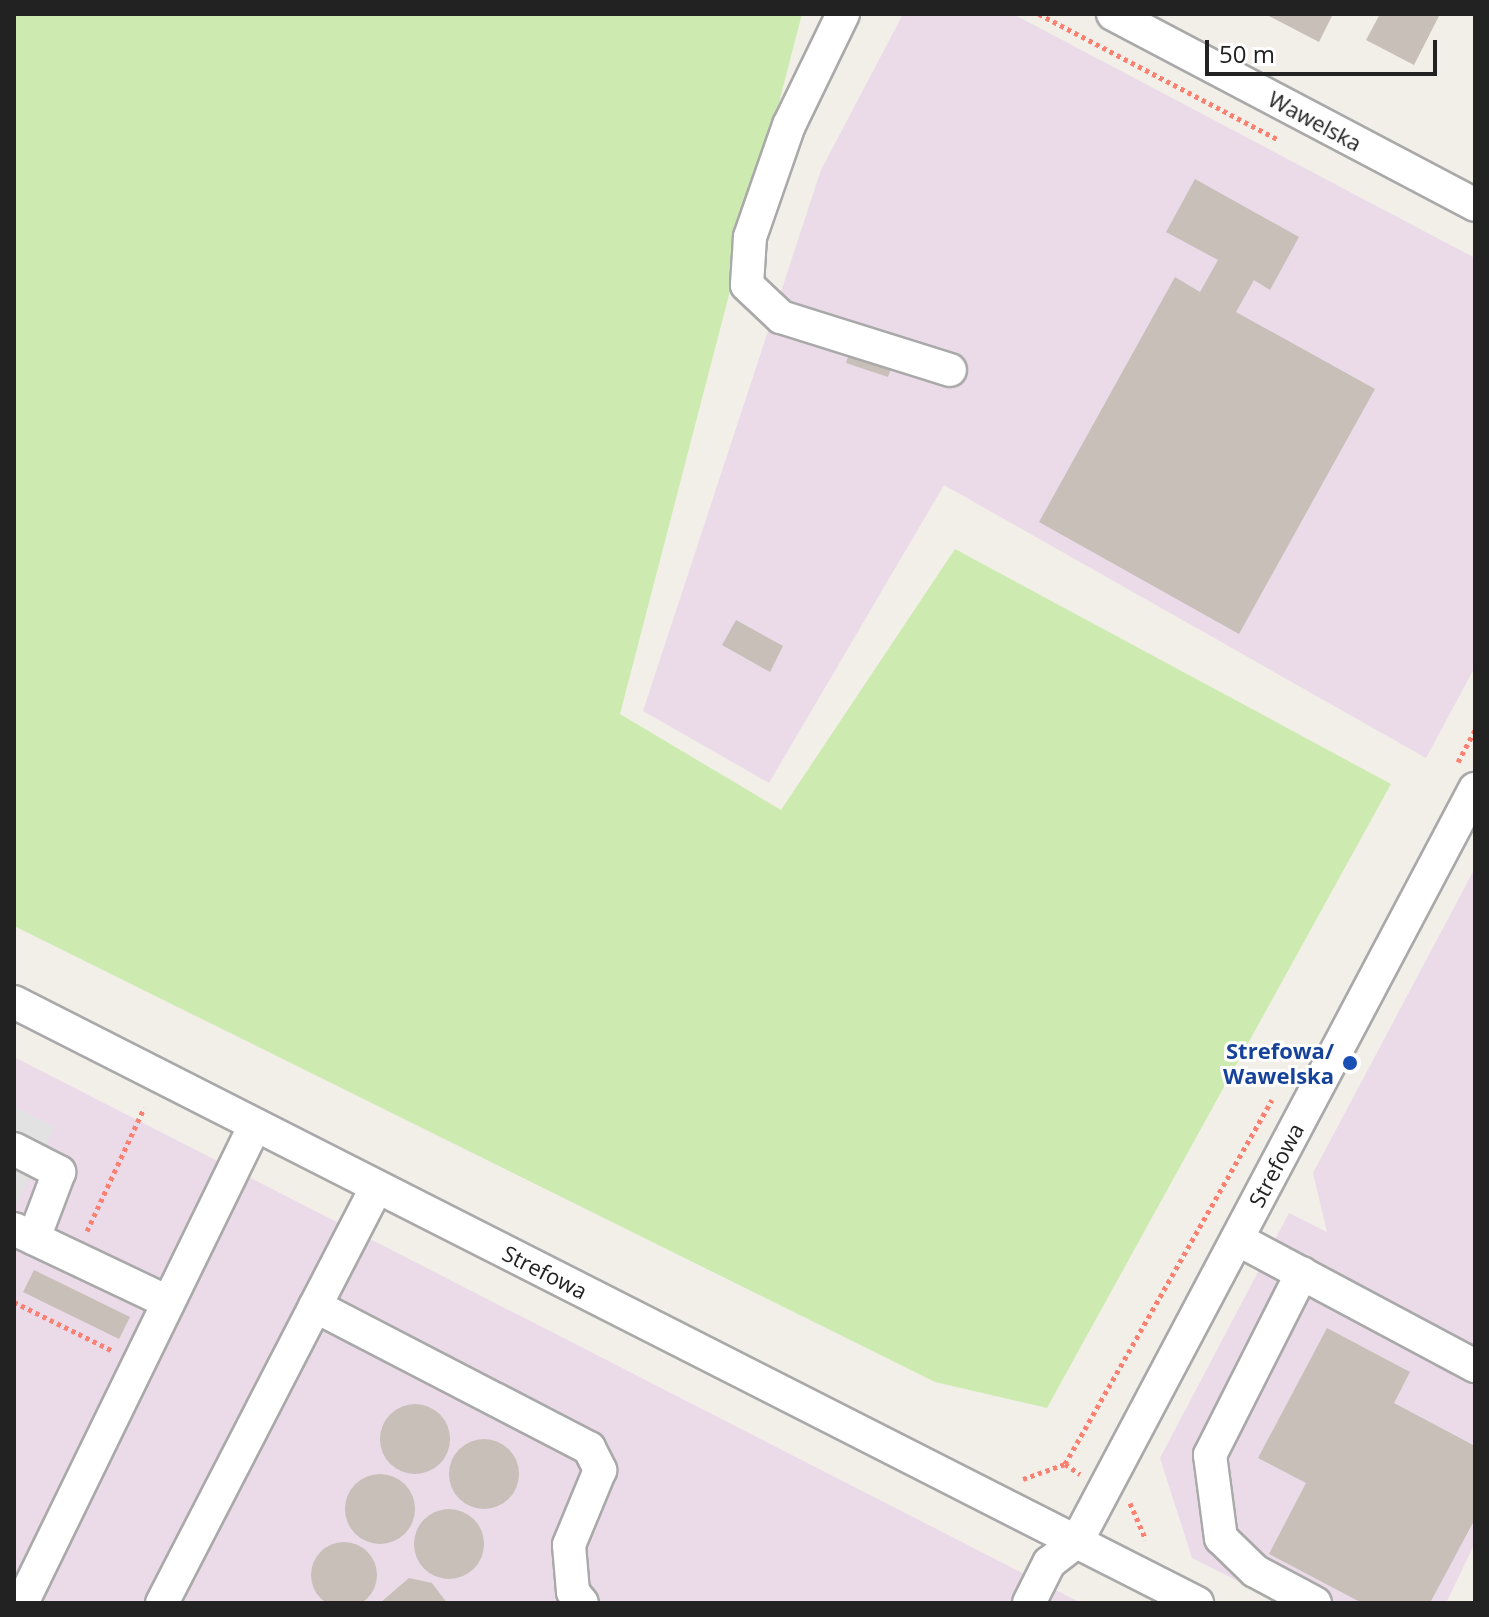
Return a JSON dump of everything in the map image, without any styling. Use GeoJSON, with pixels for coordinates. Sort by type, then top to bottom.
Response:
{"type":"FeatureCollection","features":[{"type":"Feature","properties":{"kind":"street"},"geometry":{"type":"LineString","coordinates":[[843,14],[789,125],[750,237],[747,285],[781,317],[950,370]]}},
{"type":"Feature","properties":{"kind":"street","name":"Wawelska"},"geometry":{"type":"LineString","coordinates":[[1113,14],[1475,205]]}},
{"type":"Feature","properties":{"kind":"street","name":"Strefowa"},"geometry":{"type":"LineString","coordinates":[[1077,1541],[1237,1239],[1464,780]]}},
{"type":"Feature","properties":{"kind":"street","name":"Strefowa"},"geometry":{"type":"LineString","coordinates":[[14,1002],[1197,1603]]}},
{"type":"Feature","properties":{"kind":"street"},"geometry":{"type":"LineString","coordinates":[[22,1603],[255,1125]]}},
{"type":"Feature","properties":{"kind":"street"},"geometry":{"type":"LineString","coordinates":[[14,1149],[59,1172],[24,1233],[168,1302]]}},
{"type":"Feature","properties":{"kind":"street"},"geometry":{"type":"LineString","coordinates":[[162,1603],[377,1187]]}},
{"type":"Feature","properties":{"kind":"street"},"geometry":{"type":"LineString","coordinates":[[1237,1239],[1475,1366]]}},
{"type":"Feature","properties":{"kind":"street"},"geometry":{"type":"LineString","coordinates":[[1302,1273],[1210,1455],[1221,1538],[1255,1571],[1315,1603]]}},
{"type":"Feature","properties":{"kind":"street"},"geometry":{"type":"LineString","coordinates":[[315,1306],[589,1448],[600,1470],[569,1545],[573,1592],[582,1603]]}},
{"type":"Feature","properties":{"kind":"street"},"geometry":{"type":"LineString","coordinates":[[1029,1603],[1049,1563],[1077,1541]]}},
{"type":"Feature","properties":{"kind":"path"},"geometry":{"type":"LineString","coordinates":[[1464,780],[1475,730]]}},
{"type":"Feature","properties":{"kind":"path"},"geometry":{"type":"LineString","coordinates":[[1065,1464],[1277,1092]]}},
{"type":"Feature","properties":{"kind":"path"},"geometry":{"type":"LineString","coordinates":[[75,1257],[144,1108]]}},
{"type":"Feature","properties":{"kind":"path"},"geometry":{"type":"LineString","coordinates":[[14,1302],[138,1364]]}},
{"type":"Feature","properties":{"kind":"shaded area"},"geometry":{"type":"Polygon","coordinates":[[[903,14],[1013,14],[1475,258],[1475,667],[1426,758],[944,485],[769,783],[643,711],[821,170],[903,14]]]}},
{"type":"Feature","properties":{"kind":"shaded area"},"geometry":{"type":"Polygon","coordinates":[[[1475,868],[1475,1543],[1446,1603],[1281,1603],[1192,1558],[1160,1458],[1289,1213],[1327,1232],[1313,1173],[1475,868]]]}},
{"type":"Feature","properties":{"kind":"shaded area"},"geometry":{"type":"Polygon","coordinates":[[[14,1057],[331,1219],[1081,1603],[14,1603],[14,1057]]]}},
{"type":"Feature","properties":{"kind":"shaded area"},"geometry":{"type":"Polygon","coordinates":[[[14,1107],[54,1127],[14,1210],[14,1107]]]}},
{"type":"Feature","properties":{"kind":"green space"},"geometry":{"type":"Polygon","coordinates":[[[14,14],[802,14],[620,714],[781,810],[955,549],[1391,784],[1047,1408],[935,1382],[14,926],[14,14]]]}},
{"type":"Feature","properties":{"kind":"building"},"geometry":{"type":"Polygon","coordinates":[[[1265,14],[1333,14],[1319,42],[1265,14]]]}},
{"type":"Feature","properties":{"kind":"building"},"geometry":{"type":"Polygon","coordinates":[[[1380,14],[1440,14],[1414,65],[1366,40],[1380,14]]]}},
{"type":"Feature","properties":{"kind":"building"},"geometry":{"type":"Polygon","coordinates":[[[1195,179],[1299,237],[1270,290],[1254,280],[1236,312],[1375,389],[1239,634],[1039,522],[1175,277],[1200,292],[1218,260],[1166,232],[1195,179]]]}},
{"type":"Feature","properties":{"kind":"building"},"geometry":{"type":"Polygon","coordinates":[[[850,351],[892,365],[888,377],[846,363],[850,351]]]}},
{"type":"Feature","properties":{"kind":"building"},"geometry":{"type":"Polygon","coordinates":[[[736,620],[783,646],[770,672],[722,645],[736,620]]]}},
{"type":"Feature","properties":{"kind":"building"},"geometry":{"type":"Polygon","coordinates":[[[34,1270],[130,1317],[119,1339],[23,1292],[34,1270]]]}},
{"type":"Feature","properties":{"kind":"building"},"geometry":{"type":"Polygon","coordinates":[[[1327,1328],[1410,1372],[1394,1403],[1475,1446],[1475,1519],[1430,1603],[1362,1603],[1269,1554],[1306,1483],[1258,1458],[1327,1328]]]}},
{"type":"Feature","properties":{"kind":"building"},"geometry":{"type":"Polygon","coordinates":[[[415,1404],[440,1414],[450,1439],[440,1464],[415,1474],[390,1464],[380,1439],[390,1414],[415,1404]]]}},
{"type":"Feature","properties":{"kind":"building"},"geometry":{"type":"Polygon","coordinates":[[[484,1439],[509,1449],[519,1474],[509,1499],[484,1509],[459,1499],[449,1474],[459,1449],[484,1439]]]}},
{"type":"Feature","properties":{"kind":"building"},"geometry":{"type":"Polygon","coordinates":[[[380,1474],[405,1484],[415,1509],[405,1534],[380,1544],[355,1534],[345,1509],[355,1484],[380,1474]]]}},
{"type":"Feature","properties":{"kind":"building"},"geometry":{"type":"Polygon","coordinates":[[[449,1509],[474,1519],[484,1544],[474,1569],[449,1579],[424,1569],[414,1544],[424,1519],[449,1509]]]}},
{"type":"Feature","properties":{"kind":"building"},"geometry":{"type":"Polygon","coordinates":[[[337,1542],[351,1542],[363,1547],[372,1556],[377,1575],[375,1588],[368,1599],[351,1608],[337,1608],[325,1603],[316,1594],[311,1582],[311,1568],[316,1556],[325,1547],[337,1542]]]}},
{"type":"Feature","properties":{"kind":"building"},"geometry":{"type":"Polygon","coordinates":[[[409,1578],[432,1583],[447,1603],[380,1603],[409,1578]]]}},
{"type":"Feature","properties":{"kind":"place","name":"Strefowa/ Wawelska"},"geometry":{"type":"Point","coordinates":[1350,1063]}}]}
